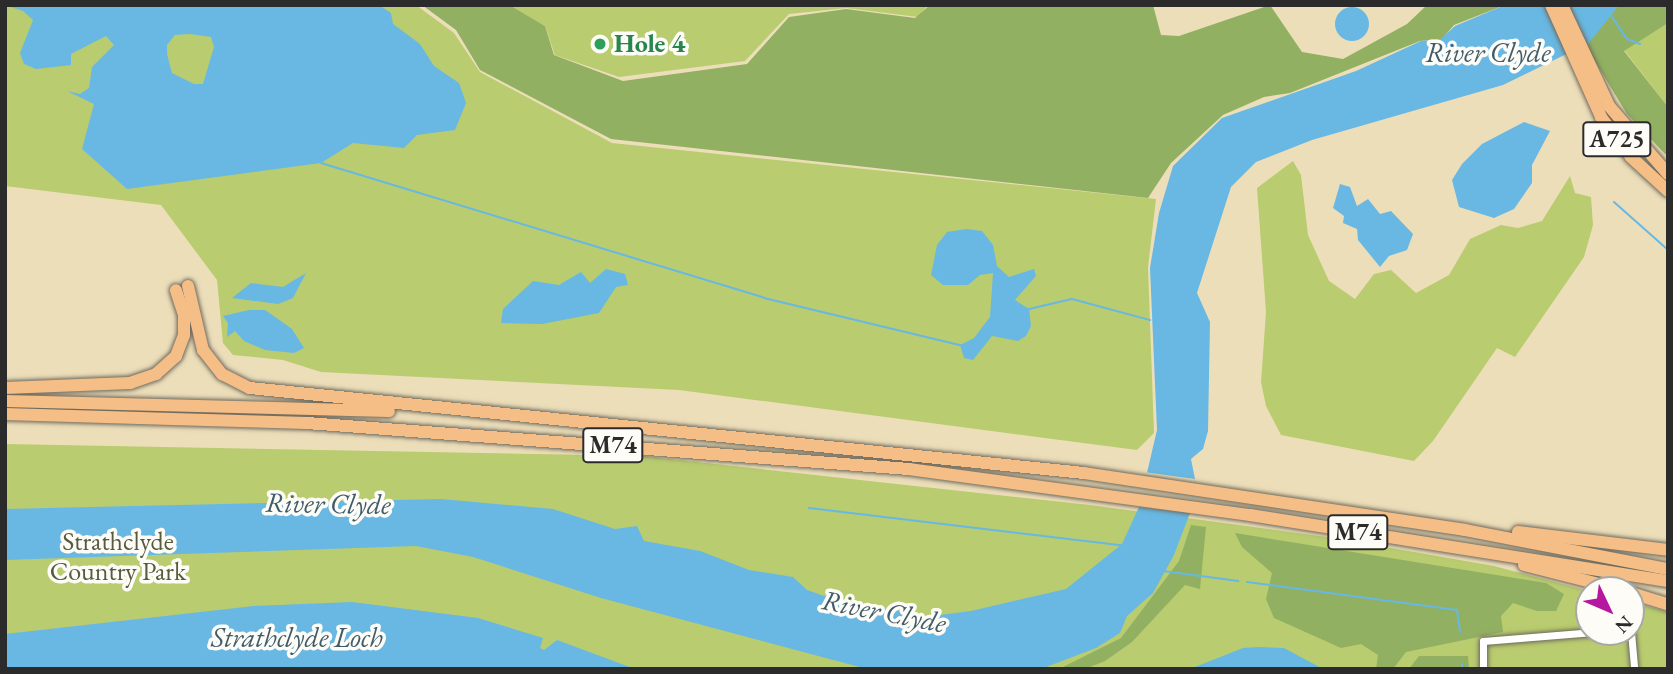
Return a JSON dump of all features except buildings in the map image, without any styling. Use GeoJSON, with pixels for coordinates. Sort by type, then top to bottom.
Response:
{"type":"FeatureCollection","features":[{"type":"Feature","properties":{"kind":"highway","name":"A725"},"geometry":{"type":"LineString","coordinates":[[1551,5],[1609,128],[1666,190]]}},
{"type":"Feature","properties":{"kind":"highway","name":"A725"},"geometry":{"type":"LineString","coordinates":[[1562,5],[1584,73],[1620,122],[1668,174]]}},
{"type":"Feature","properties":{"kind":"highway"},"geometry":{"type":"LineString","coordinates":[[5,388],[130,383],[156,374],[176,356],[184,335],[182,288],[203,350],[222,374],[237,384],[480,413]]}},
{"type":"Feature","properties":{"kind":"highway","name":"M74"},"geometry":{"type":"LineString","coordinates":[[5,401],[480,413],[1084,473],[1465,530],[1668,569]]}},
{"type":"Feature","properties":{"kind":"highway","name":"M74"},"geometry":{"type":"LineString","coordinates":[[5,414],[307,423],[909,469],[1251,515],[1668,581]]}},
{"type":"Feature","properties":{"kind":"highway"},"geometry":{"type":"LineString","coordinates":[[1465,530],[1668,550]]}},
{"type":"Feature","properties":{"kind":"highway"},"geometry":{"type":"LineString","coordinates":[[1466,550],[1575,578]]}},
{"type":"Feature","properties":{"kind":"highway"},"geometry":{"type":"LineString","coordinates":[[1645,597],[1668,604]]}},
{"type":"Feature","properties":{"kind":"street"},"geometry":{"type":"LineString","coordinates":[[1483,669],[1483,641],[1575,634]]}},
{"type":"Feature","properties":{"kind":"street"},"geometry":{"type":"LineString","coordinates":[[1632,646],[1634,669]]}},
{"type":"Feature","properties":{"kind":"green space"},"geometry":{"type":"Polygon","coordinates":[[[5,5],[416,5],[454,33],[480,72],[612,143],[1156,199],[1148,267],[1154,433],[1137,450],[679,390],[321,372],[283,360],[233,355],[223,343],[217,280],[161,205],[5,186],[5,5]]]}},
{"type":"Feature","properties":{"kind":"green space"},"geometry":{"type":"Polygon","coordinates":[[[422,5],[513,7],[545,26],[554,55],[623,81],[747,64],[789,17],[846,9],[915,18],[930,5],[1153,5],[1161,35],[1179,36],[1270,5],[1302,52],[1343,59],[1407,24],[1427,5],[1505,5],[1454,25],[1442,39],[1420,41],[1290,93],[1264,97],[1223,115],[1171,163],[1148,198],[611,139],[480,70],[456,30],[422,5]]]}},
{"type":"Feature","properties":{"kind":"green space"},"geometry":{"type":"Polygon","coordinates":[[[479,5],[928,5],[918,17],[846,8],[789,14],[745,61],[619,77],[555,55],[545,26],[513,7],[479,5]]]}},
{"type":"Feature","properties":{"kind":"green space"},"geometry":{"type":"Polygon","coordinates":[[[1619,5],[1668,5],[1668,23],[1624,51],[1668,107],[1668,157],[1627,114],[1585,45],[1619,5]]]}},
{"type":"Feature","properties":{"kind":"green space"},"geometry":{"type":"Polygon","coordinates":[[[1668,23],[1668,107],[1624,50],[1668,23]]]}},
{"type":"Feature","properties":{"kind":"green space"},"geometry":{"type":"Polygon","coordinates":[[[1293,161],[1301,175],[1308,235],[1329,281],[1355,299],[1374,274],[1391,270],[1416,293],[1449,275],[1470,239],[1501,225],[1518,228],[1542,221],[1570,176],[1575,193],[1591,197],[1593,225],[1584,257],[1515,357],[1497,348],[1433,441],[1414,461],[1281,435],[1266,406],[1261,382],[1266,312],[1257,188],[1293,161]]]}},
{"type":"Feature","properties":{"kind":"green space","name":"Strathclyde Country Park"},"geometry":{"type":"Polygon","coordinates":[[[5,444],[642,456],[1090,505],[1334,538],[1494,566],[1575,587],[1575,646],[1645,646],[1645,606],[1668,612],[1668,669],[5,669],[5,444]]]}},
{"type":"Feature","properties":{"kind":"green space"},"geometry":{"type":"Polygon","coordinates":[[[1191,525],[1206,527],[1200,589],[1185,585],[1132,642],[1105,661],[1085,669],[1059,669],[1121,638],[1179,561],[1191,525]]]}},
{"type":"Feature","properties":{"kind":"green space"},"geometry":{"type":"Polygon","coordinates":[[[1235,533],[1546,583],[1564,594],[1556,611],[1537,611],[1513,603],[1501,616],[1503,632],[1406,652],[1393,669],[1376,669],[1378,655],[1361,644],[1341,648],[1274,618],[1266,599],[1272,573],[1242,547],[1235,533]]]}},
{"type":"Feature","properties":{"kind":"green space"},"geometry":{"type":"Polygon","coordinates":[[[1419,656],[1468,656],[1469,669],[1409,669],[1419,656]]]}},
{"type":"Feature","properties":{"kind":"water"},"geometry":{"type":"Polygon","coordinates":[[[5,5],[379,5],[391,13],[393,24],[420,44],[434,66],[459,83],[466,103],[455,130],[417,135],[404,148],[353,143],[321,163],[127,189],[82,149],[94,104],[67,91],[80,94],[89,88],[92,67],[114,45],[106,36],[71,54],[71,65],[36,69],[24,64],[20,53],[33,20],[23,11],[5,5]],[[175,35],[167,45],[172,73],[194,84],[203,84],[214,47],[211,37],[175,35]]]}},
{"type":"Feature","properties":{"kind":"water","name":"River Clyde"},"geometry":{"type":"Polygon","coordinates":[[[1505,5],[1619,5],[1589,43],[1503,85],[1312,140],[1256,162],[1231,187],[1197,293],[1210,322],[1208,431],[1203,449],[1191,459],[1195,479],[1190,513],[1174,555],[1153,593],[1127,616],[1120,633],[1096,648],[1041,669],[867,669],[601,598],[473,557],[416,546],[5,560],[5,509],[441,499],[553,509],[615,529],[637,526],[644,541],[700,551],[749,570],[793,577],[807,590],[824,596],[932,616],[971,611],[1066,589],[1122,544],[1139,507],[1157,430],[1150,268],[1159,213],[1173,166],[1222,118],[1356,71],[1421,41],[1441,39],[1455,26],[1505,5]]]}},
{"type":"Feature","properties":{"kind":"water"},"geometry":{"type":"Polygon","coordinates":[[[1352,7],[1364,12],[1369,24],[1364,36],[1352,41],[1340,36],[1335,24],[1340,12],[1352,7]]]}},
{"type":"Feature","properties":{"kind":"water"},"geometry":{"type":"Polygon","coordinates":[[[1524,122],[1550,131],[1532,165],[1532,183],[1514,209],[1494,218],[1459,207],[1452,180],[1462,164],[1482,144],[1524,122]]]}},
{"type":"Feature","properties":{"kind":"water"},"geometry":{"type":"Polygon","coordinates":[[[1340,184],[1350,187],[1357,206],[1368,199],[1380,214],[1391,211],[1413,234],[1407,250],[1389,256],[1380,267],[1358,240],[1357,229],[1343,223],[1344,216],[1333,208],[1340,184]]]}},
{"type":"Feature","properties":{"kind":"water"},"geometry":{"type":"Polygon","coordinates":[[[966,229],[982,231],[993,245],[997,266],[1009,277],[1034,269],[1036,276],[1015,300],[1029,309],[1031,326],[1026,336],[1018,341],[992,336],[973,360],[964,358],[960,345],[974,338],[990,317],[993,273],[980,275],[968,285],[943,285],[931,275],[937,245],[947,232],[966,229]]]}},
{"type":"Feature","properties":{"kind":"water"},"geometry":{"type":"Polygon","coordinates":[[[606,269],[625,274],[628,285],[616,287],[599,313],[542,324],[501,323],[503,309],[533,281],[559,285],[581,272],[590,283],[606,269]]]}},
{"type":"Feature","properties":{"kind":"water"},"geometry":{"type":"Polygon","coordinates":[[[306,273],[293,298],[278,304],[232,298],[251,283],[283,287],[306,273]]]}},
{"type":"Feature","properties":{"kind":"water"},"geometry":{"type":"Polygon","coordinates":[[[249,310],[265,310],[292,329],[304,348],[294,353],[265,350],[244,341],[235,331],[227,337],[228,323],[223,316],[249,310]]]}},
{"type":"Feature","properties":{"kind":"water","name":"Strathclyde Loch"},"geometry":{"type":"Polygon","coordinates":[[[352,602],[478,618],[543,638],[540,648],[544,650],[557,640],[635,669],[5,669],[5,634],[254,606],[352,602]]]}},
{"type":"Feature","properties":{"kind":"water"},"geometry":{"type":"Polygon","coordinates":[[[1243,648],[1284,648],[1323,669],[1190,669],[1243,648]]]}},
{"type":"Feature","properties":{"kind":"pier"},"geometry":{"type":"Polygon","coordinates":[[[1144,472],[1195,479],[1190,513],[1139,507],[1144,472]]]}},
{"type":"Feature","properties":{"kind":"waterway"},"geometry":{"type":"LineString","coordinates":[[1610,14],[1627,39],[1640,44]]}},
{"type":"Feature","properties":{"kind":"waterway"},"geometry":{"type":"LineString","coordinates":[[321,163],[764,298],[960,345]]}},
{"type":"Feature","properties":{"kind":"waterway"},"geometry":{"type":"LineString","coordinates":[[1614,202],[1668,250]]}},
{"type":"Feature","properties":{"kind":"waterway"},"geometry":{"type":"LineString","coordinates":[[1029,309],[1072,299],[1150,320]]}},
{"type":"Feature","properties":{"kind":"waterway"},"geometry":{"type":"LineString","coordinates":[[809,508],[1121,545]]}},
{"type":"Feature","properties":{"kind":"waterway"},"geometry":{"type":"LineString","coordinates":[[1163,571],[1238,581]]}},
{"type":"Feature","properties":{"kind":"waterway"},"geometry":{"type":"LineString","coordinates":[[1247,582],[1457,610],[1460,632]]}},
{"type":"Feature","properties":{"kind":"waterway"},"geometry":{"type":"LineString","coordinates":[[1462,664],[1462,669]]}},
{"type":"Feature","properties":{"kind":"place","name":"Hole 4"},"geometry":{"type":"Point","coordinates":[600,44]}}]}
